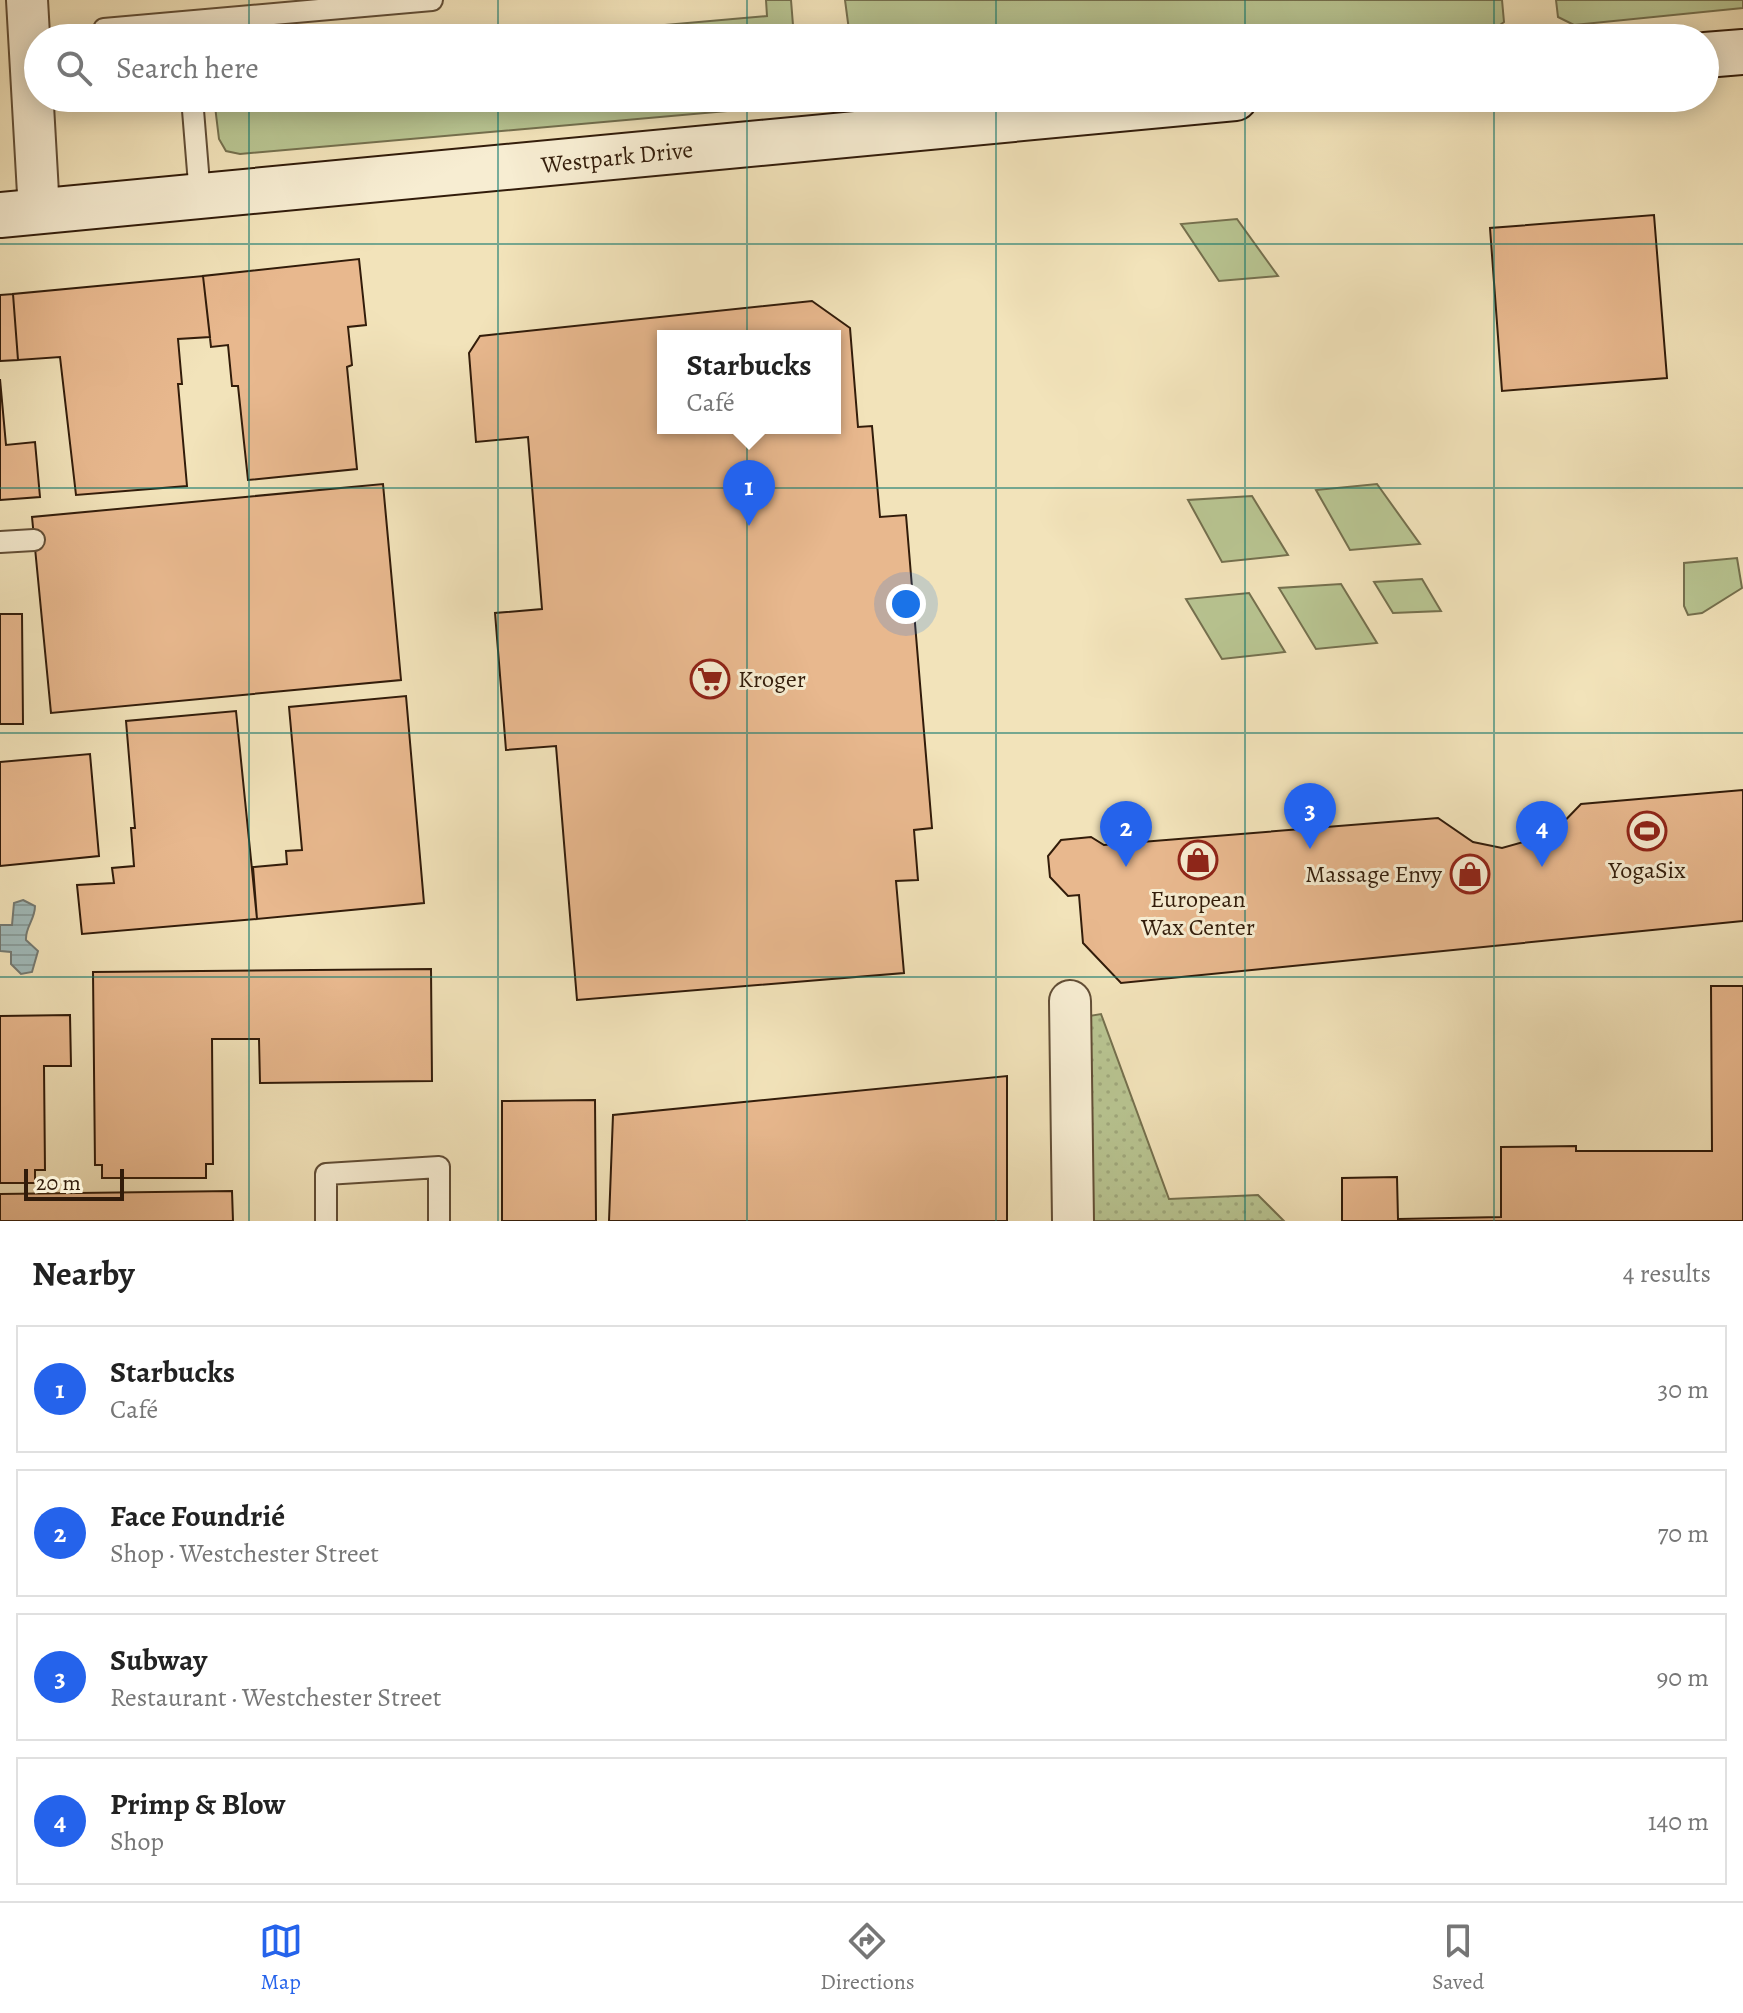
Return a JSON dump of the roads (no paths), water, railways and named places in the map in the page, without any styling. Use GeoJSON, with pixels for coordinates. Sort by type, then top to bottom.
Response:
{"type":"FeatureCollection","features":[{"type":"Feature","properties":{"kind":"main road"},"geometry":{"type":"LineString","coordinates":[[1719,54],[1743,52]]}},
{"type":"Feature","properties":{"kind":"main road","name":"Westpark Drive"},"geometry":{"type":"LineString","coordinates":[[19,213],[1087,112]]}},
{"type":"Feature","properties":{"kind":"street"},"geometry":{"type":"LineString","coordinates":[[26,24],[27,0]]}},
{"type":"Feature","properties":{"kind":"street"},"geometry":{"type":"LineString","coordinates":[[19,213],[24,80]]}},
{"type":"Feature","properties":{"kind":"street"},"geometry":{"type":"LineString","coordinates":[[1070,1001],[1073,1221]]}},
{"type":"Feature","properties":{"kind":"lane"},"geometry":{"type":"LineString","coordinates":[[242,24],[432,0]]}},
{"type":"Feature","properties":{"kind":"lane"},"geometry":{"type":"LineString","coordinates":[[193,112],[200,196]]}},
{"type":"Feature","properties":{"kind":"lane"},"geometry":{"type":"LineString","coordinates":[[0,542],[34,540]]}},
{"type":"Feature","properties":{"kind":"lane"},"geometry":{"type":"LineString","coordinates":[[326,1221],[326,1174],[439,1167],[439,1221]]}},
{"type":"Feature","properties":{"kind":"water"},"geometry":{"type":"Polygon","coordinates":[[[23,900],[35,906],[26,940],[38,951],[32,972],[21,974],[11,964],[11,952],[0,951],[0,925],[12,925],[14,903],[23,900]]]}},
{"type":"Feature","properties":{"kind":"place","name":"Starbucks"},"geometry":{"type":"Point","coordinates":[749,526]}},
{"type":"Feature","properties":{"kind":"place","name":"Kroger"},"geometry":{"type":"Point","coordinates":[710,679]}},
{"type":"Feature","properties":{"kind":"place","name":"YogaSix"},"geometry":{"type":"Point","coordinates":[1647,831]}},
{"type":"Feature","properties":{"kind":"place","name":"Subway"},"geometry":{"type":"Point","coordinates":[1310,849]}},
{"type":"Feature","properties":{"kind":"place","name":"European Wax Center"},"geometry":{"type":"Point","coordinates":[1198,860]}},
{"type":"Feature","properties":{"kind":"place","name":"Face Foundrié"},"geometry":{"type":"Point","coordinates":[1126,867]}},
{"type":"Feature","properties":{"kind":"place","name":"Primp & Blow"},"geometry":{"type":"Point","coordinates":[1542,867]}},
{"type":"Feature","properties":{"kind":"place","name":"Massage Envy"},"geometry":{"type":"Point","coordinates":[1470,874]}}]}
